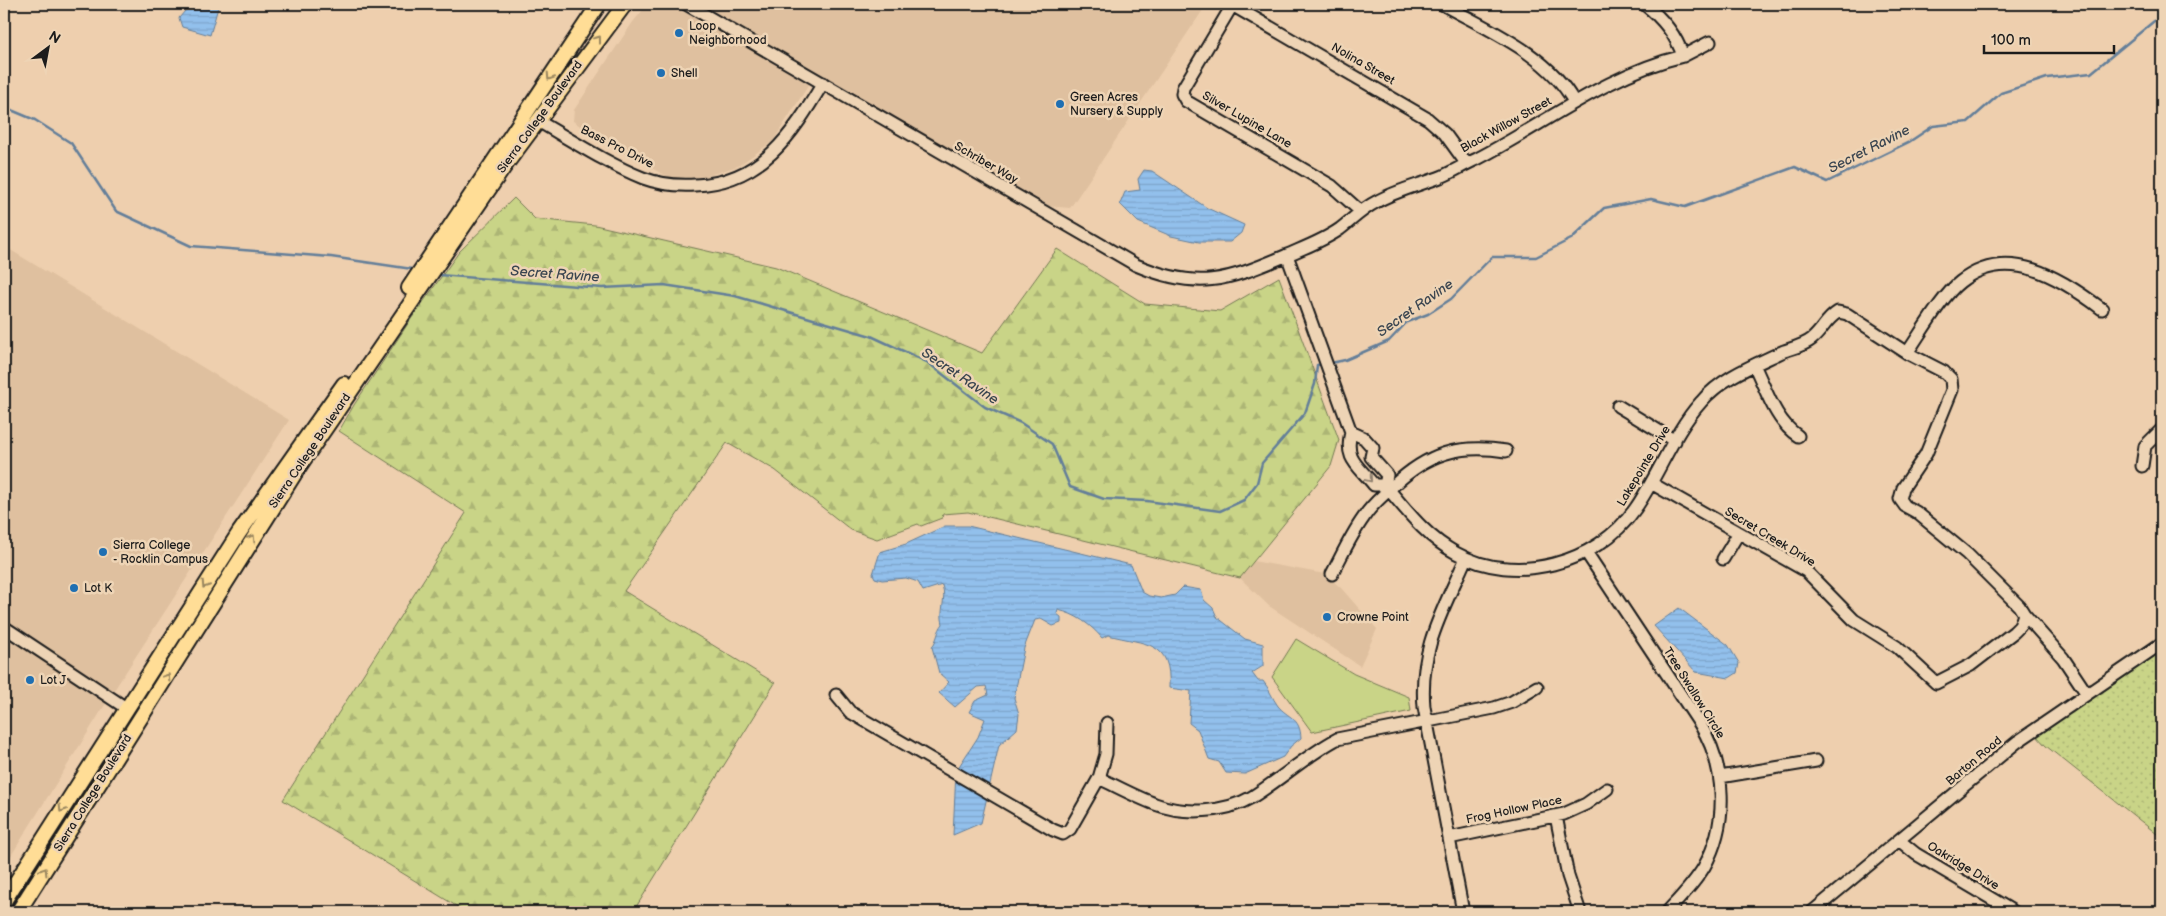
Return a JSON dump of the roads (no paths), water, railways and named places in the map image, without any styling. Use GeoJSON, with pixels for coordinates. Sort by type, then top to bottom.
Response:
{"type":"FeatureCollection","features":[{"type":"Feature","properties":{"kind":"main road","name":"Sierra College Boulevard"},"geometry":{"type":"LineString","coordinates":[[4,901],[134,713],[300,465],[506,164],[599,4]]}},
{"type":"Feature","properties":{"kind":"main road","name":"Sierra College Boulevard"},"geometry":{"type":"LineString","coordinates":[[532,118],[624,4]]}},
{"type":"Feature","properties":{"kind":"main road","name":"Sierra College Boulevard"},"geometry":{"type":"LineString","coordinates":[[18,912],[72,828],[134,713]]}},
{"type":"Feature","properties":{"kind":"street","name":"Schriber Way"},"geometry":{"type":"LineString","coordinates":[[686,4],[1108,250],[1161,275],[1179,280],[1200,281],[1219,279],[1240,275],[1287,255]]}},
{"type":"Feature","properties":{"kind":"street"},"geometry":{"type":"LineString","coordinates":[[1442,4],[1538,61],[1555,77],[1574,102]]}},
{"type":"Feature","properties":{"kind":"street","name":"Nolina Street"},"geometry":{"type":"LineString","coordinates":[[1233,5],[1421,114],[1445,134],[1466,163]]}},
{"type":"Feature","properties":{"kind":"street","name":"Silver Lupine Lane"},"geometry":{"type":"LineString","coordinates":[[1233,5],[1184,88],[1182,94],[1186,101],[1332,186],[1360,211]]}},
{"type":"Feature","properties":{"kind":"street"},"geometry":{"type":"LineString","coordinates":[[1648,5],[1672,34],[1683,56]]}},
{"type":"Feature","properties":{"kind":"street","name":"Black Willow Street"},"geometry":{"type":"LineString","coordinates":[[1287,255],[1340,229],[1360,211],[1398,192],[1443,176],[1574,102],[1636,72],[1683,56],[1710,42]]}},
{"type":"Feature","properties":{"kind":"street","name":"Bass Pro Drive"},"geometry":{"type":"LineString","coordinates":[[532,118],[643,178],[677,185],[706,185],[735,178],[766,160],[788,136],[823,83]]}},
{"type":"Feature","properties":{"kind":"street","name":"Lakepointe Drive"},"geometry":{"type":"LineString","coordinates":[[1287,255],[1351,432],[1348,443],[1350,457],[1374,486],[1387,488],[1429,535],[1466,558],[1494,566],[1533,567],[1553,564],[1586,552],[1619,528],[1636,509],[1692,414],[1710,392],[1723,382],[1754,365],[1812,339],[1828,318],[1838,312],[1847,314],[1907,353]]}},
{"type":"Feature","properties":{"kind":"street"},"geometry":{"type":"LineString","coordinates":[[2087,694],[2063,658],[2019,606],[1967,554],[1916,512],[1905,506],[1900,499],[1903,488],[1926,454],[1952,390],[1951,379],[1944,372],[1907,353],[1959,283],[1988,267],[2006,264],[2038,270],[2078,291],[2102,309]]}},
{"type":"Feature","properties":{"kind":"street"},"geometry":{"type":"LineString","coordinates":[[1754,365],[1784,426],[1798,436]]}},
{"type":"Feature","properties":{"kind":"street"},"geometry":{"type":"LineString","coordinates":[[1618,406],[1675,441]]}},
{"type":"Feature","properties":{"kind":"street"},"geometry":{"type":"LineString","coordinates":[[2142,466],[2145,446],[2162,429]]}},
{"type":"Feature","properties":{"kind":"street","name":"Lakepointe Drive"},"geometry":{"type":"LineString","coordinates":[[1351,432],[1364,438],[1373,448],[1372,457],[1387,476],[1387,488]]}},
{"type":"Feature","properties":{"kind":"street"},"geometry":{"type":"LineString","coordinates":[[1332,574],[1365,514],[1387,488],[1415,467],[1444,453],[1475,449],[1506,451]]}},
{"type":"Feature","properties":{"kind":"street"},"geometry":{"type":"LineString","coordinates":[[1357,464],[1366,462],[1372,457]]}},
{"type":"Feature","properties":{"kind":"street","name":"Secret Creek Drive"},"geometry":{"type":"LineString","coordinates":[[1651,483],[1806,571],[1854,620],[1897,647],[1936,683],[1971,665],[2014,632],[2020,626],[2024,614]]}},
{"type":"Feature","properties":{"kind":"street"},"geometry":{"type":"LineString","coordinates":[[1723,560],[1738,534]]}},
{"type":"Feature","properties":{"kind":"street","name":"Tree Swallow Circle"},"geometry":{"type":"LineString","coordinates":[[1586,552],[1705,733],[1714,753],[1720,777],[1720,811],[1710,854],[1695,880],[1668,912]]}},
{"type":"Feature","properties":{"kind":"street"},"geometry":{"type":"LineString","coordinates":[[1463,912],[1427,722],[1423,686],[1426,653],[1431,638],[1466,558]]}},
{"type":"Feature","properties":{"kind":"street"},"geometry":{"type":"LineString","coordinates":[[4,627],[134,713]]}},
{"type":"Feature","properties":{"kind":"street","name":"Barton Road"},"geometry":{"type":"LineString","coordinates":[[1812,912],[1900,841],[2017,742],[2162,643]]}},
{"type":"Feature","properties":{"kind":"street"},"geometry":{"type":"LineString","coordinates":[[1099,778],[1156,805],[1190,811],[1222,808],[1250,798],[1318,749],[1337,739],[1494,708],[1519,699],[1537,687]]}},
{"type":"Feature","properties":{"kind":"street"},"geometry":{"type":"LineString","coordinates":[[836,695],[850,712],[1063,834],[1070,829],[1099,778],[1106,754],[1107,723]]}},
{"type":"Feature","properties":{"kind":"street"},"geometry":{"type":"LineString","coordinates":[[1720,777],[1816,761]]}},
{"type":"Feature","properties":{"kind":"street","name":"Frog Hollow Place"},"geometry":{"type":"LineString","coordinates":[[1450,838],[1556,816],[1574,810],[1607,790]]}},
{"type":"Feature","properties":{"kind":"street"},"geometry":{"type":"LineString","coordinates":[[1556,816],[1568,876],[1580,912]]}},
{"type":"Feature","properties":{"kind":"street","name":"Oakridge Drive"},"geometry":{"type":"LineString","coordinates":[[1900,841],[1916,854],[2014,912]]}},
{"type":"Feature","properties":{"kind":"water"},"geometry":{"type":"Polygon","coordinates":[[[191,4],[219,4],[210,35],[182,27],[179,18],[191,4]]]}},
{"type":"Feature","properties":{"kind":"water"},"geometry":{"type":"Polygon","coordinates":[[[1144,170],[1152,171],[1207,208],[1244,225],[1241,233],[1230,242],[1199,242],[1171,236],[1138,222],[1120,204],[1125,192],[1140,190],[1138,179],[1144,170]]]}},
{"type":"Feature","properties":{"kind":"water"},"geometry":{"type":"Polygon","coordinates":[[[945,526],[968,526],[1131,565],[1142,592],[1149,596],[1161,598],[1175,595],[1183,587],[1201,590],[1204,600],[1213,608],[1217,617],[1245,639],[1263,644],[1263,666],[1252,673],[1258,681],[1263,681],[1278,706],[1296,722],[1301,738],[1291,746],[1283,757],[1245,774],[1226,773],[1219,762],[1209,759],[1198,730],[1189,723],[1191,691],[1169,688],[1169,672],[1166,661],[1161,653],[1154,647],[1134,641],[1108,635],[1102,638],[1083,621],[1071,614],[1058,610],[1057,614],[1061,617],[1061,623],[1053,626],[1041,619],[1035,620],[1024,648],[1014,698],[1019,714],[1017,729],[999,745],[981,823],[953,835],[956,771],[978,737],[985,719],[969,712],[975,701],[988,695],[986,686],[978,687],[955,707],[939,693],[949,682],[939,673],[932,647],[943,624],[944,595],[942,585],[923,591],[918,582],[906,578],[882,580],[875,578],[873,574],[880,552],[906,544],[945,526]]]}},
{"type":"Feature","properties":{"kind":"water"},"geometry":{"type":"Polygon","coordinates":[[[1679,608],[1728,645],[1739,663],[1737,673],[1729,678],[1696,672],[1654,626],[1679,608]]]}},
{"type":"Feature","properties":{"kind":"waterway","name":"Secret Ravine"},"geometry":{"type":"LineString","coordinates":[[1331,363],[1345,360],[1389,341],[1407,322],[1428,314],[1451,299],[1492,257],[1536,257],[1571,239],[1604,208],[1651,199],[1685,207],[1795,167],[1827,182],[1909,142],[1933,126],[1968,122],[2001,93],[2047,78],[2091,73],[2159,17],[2162,4]]}},
{"type":"Feature","properties":{"kind":"waterway","name":"Secret Ravine"},"geometry":{"type":"LineString","coordinates":[[4,107],[35,120],[71,143],[116,211],[191,246],[331,257],[412,269]]}},
{"type":"Feature","properties":{"kind":"waterway","name":"Secret Ravine"},"geometry":{"type":"LineString","coordinates":[[439,275],[602,288],[664,285],[735,296],[871,336],[927,362],[985,407],[1021,423],[1052,444],[1070,487],[1104,499],[1147,501],[1220,511],[1244,500],[1257,483],[1262,463],[1305,413],[1315,384],[1317,365],[1323,364]]}},
{"type":"Feature","properties":{"kind":"place","name":"Loop Neighborhood"},"geometry":{"type":"Point","coordinates":[679,33]}},
{"type":"Feature","properties":{"kind":"place","name":"Shell"},"geometry":{"type":"Point","coordinates":[661,73]}},
{"type":"Feature","properties":{"kind":"place","name":"Green Acres Nursery & Supply"},"geometry":{"type":"Point","coordinates":[1060,104]}},
{"type":"Feature","properties":{"kind":"place","name":"Sierra College - Rocklin Campus"},"geometry":{"type":"Point","coordinates":[103,552]}},
{"type":"Feature","properties":{"kind":"place","name":"Lot K"},"geometry":{"type":"Point","coordinates":[74,588]}},
{"type":"Feature","properties":{"kind":"place","name":"Crowne Point"},"geometry":{"type":"Point","coordinates":[1327,617]}},
{"type":"Feature","properties":{"kind":"place","name":"Lot J"},"geometry":{"type":"Point","coordinates":[30,680]}}]}
